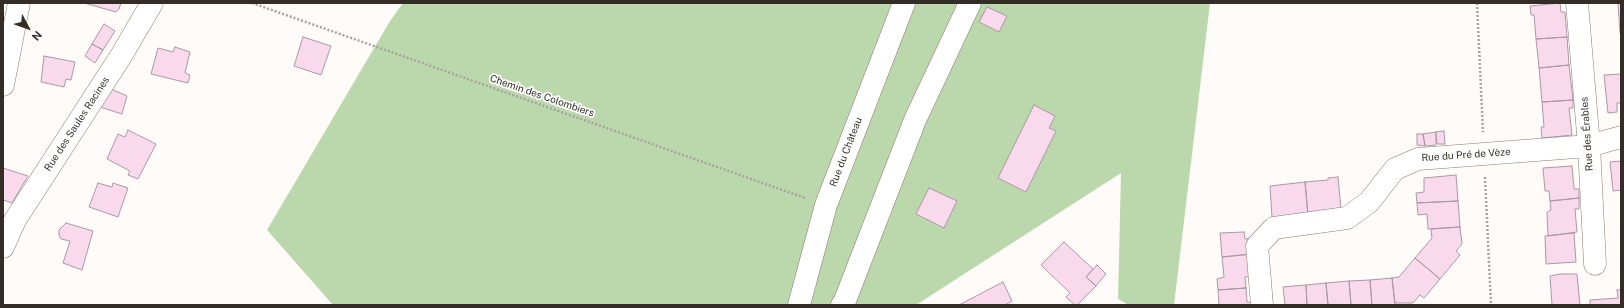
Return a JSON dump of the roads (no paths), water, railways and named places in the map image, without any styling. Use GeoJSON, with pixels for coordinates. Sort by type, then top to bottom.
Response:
{"type":"FeatureCollection","features":[{"type":"Feature","properties":{"kind":"street"},"geometry":{"type":"LineString","coordinates":[[3,85],[19,3]]}},
{"type":"Feature","properties":{"kind":"street","name":"Rue des Saules Racines"},"geometry":{"type":"LineString","coordinates":[[3,247],[15,220],[121,56],[152,3]]}},
{"type":"Feature","properties":{"kind":"street","name":"Rue du Château"},"geometry":{"type":"LineString","coordinates":[[799,305],[826,205],[904,3]]}},
{"type":"Feature","properties":{"kind":"street"},"geometry":{"type":"LineString","coordinates":[[842,305],[915,120],[970,3]]}},
{"type":"Feature","properties":{"kind":"street","name":"Rue des Érables"},"geometry":{"type":"LineString","coordinates":[[1577,3],[1589,146],[1595,264]]}},
{"type":"Feature","properties":{"kind":"street","name":"Rue du Pré de Vèze"},"geometry":{"type":"LineString","coordinates":[[1262,305],[1257,246],[1274,228],[1347,218],[1369,202],[1395,169],[1418,158],[1589,146],[1621,137]]}}]}
